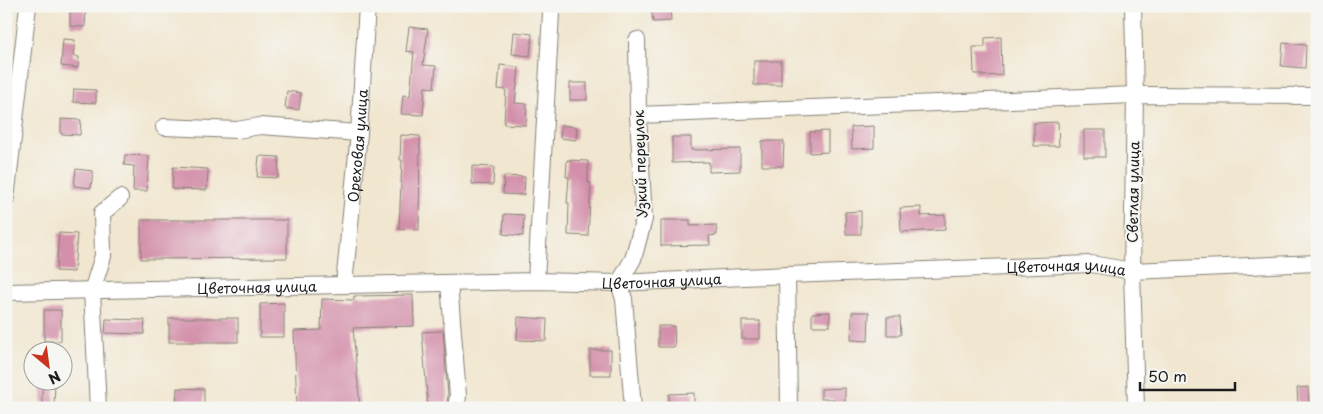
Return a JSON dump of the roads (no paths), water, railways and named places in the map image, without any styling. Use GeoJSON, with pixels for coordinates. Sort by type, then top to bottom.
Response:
{"type":"FeatureCollection","features":[{"type":"Feature","properties":{"kind":"street"},"geometry":{"type":"LineString","coordinates":[[6,199],[8,158],[28,6]]}},
{"type":"Feature","properties":{"kind":"street","name":"Ореховая улица"},"geometry":{"type":"LineString","coordinates":[[344,286],[359,133],[367,6]]}},
{"type":"Feature","properties":{"kind":"street","name":"Светлая улица"},"geometry":{"type":"LineString","coordinates":[[1133,6],[1135,95],[1132,271],[1136,408]]}},
{"type":"Feature","properties":{"kind":"street"},"geometry":{"type":"LineString","coordinates":[[536,282],[552,12]]}},
{"type":"Feature","properties":{"kind":"street","name":"Узкий переулок"},"geometry":{"type":"LineString","coordinates":[[619,283],[633,259],[644,219],[638,115],[637,40]]}},
{"type":"Feature","properties":{"kind":"street"},"geometry":{"type":"LineString","coordinates":[[638,115],[1135,95],[1317,96]]}},
{"type":"Feature","properties":{"kind":"street"},"geometry":{"type":"LineString","coordinates":[[164,127],[237,130],[260,126],[359,133]]}},
{"type":"Feature","properties":{"kind":"street"},"geometry":{"type":"LineString","coordinates":[[98,408],[92,291],[103,256],[102,213],[120,198]]}},
{"type":"Feature","properties":{"kind":"street","name":"Цветочная улица"},"geometry":{"type":"LineString","coordinates":[[6,292],[449,283],[619,283],[787,274],[1091,264],[1132,271],[1317,263]]}},
{"type":"Feature","properties":{"kind":"street"},"geometry":{"type":"LineString","coordinates":[[787,274],[789,408]]}},
{"type":"Feature","properties":{"kind":"street"},"geometry":{"type":"LineString","coordinates":[[449,283],[458,396],[456,408]]}},
{"type":"Feature","properties":{"kind":"street"},"geometry":{"type":"LineString","coordinates":[[619,283],[624,299],[633,408]]}}]}
